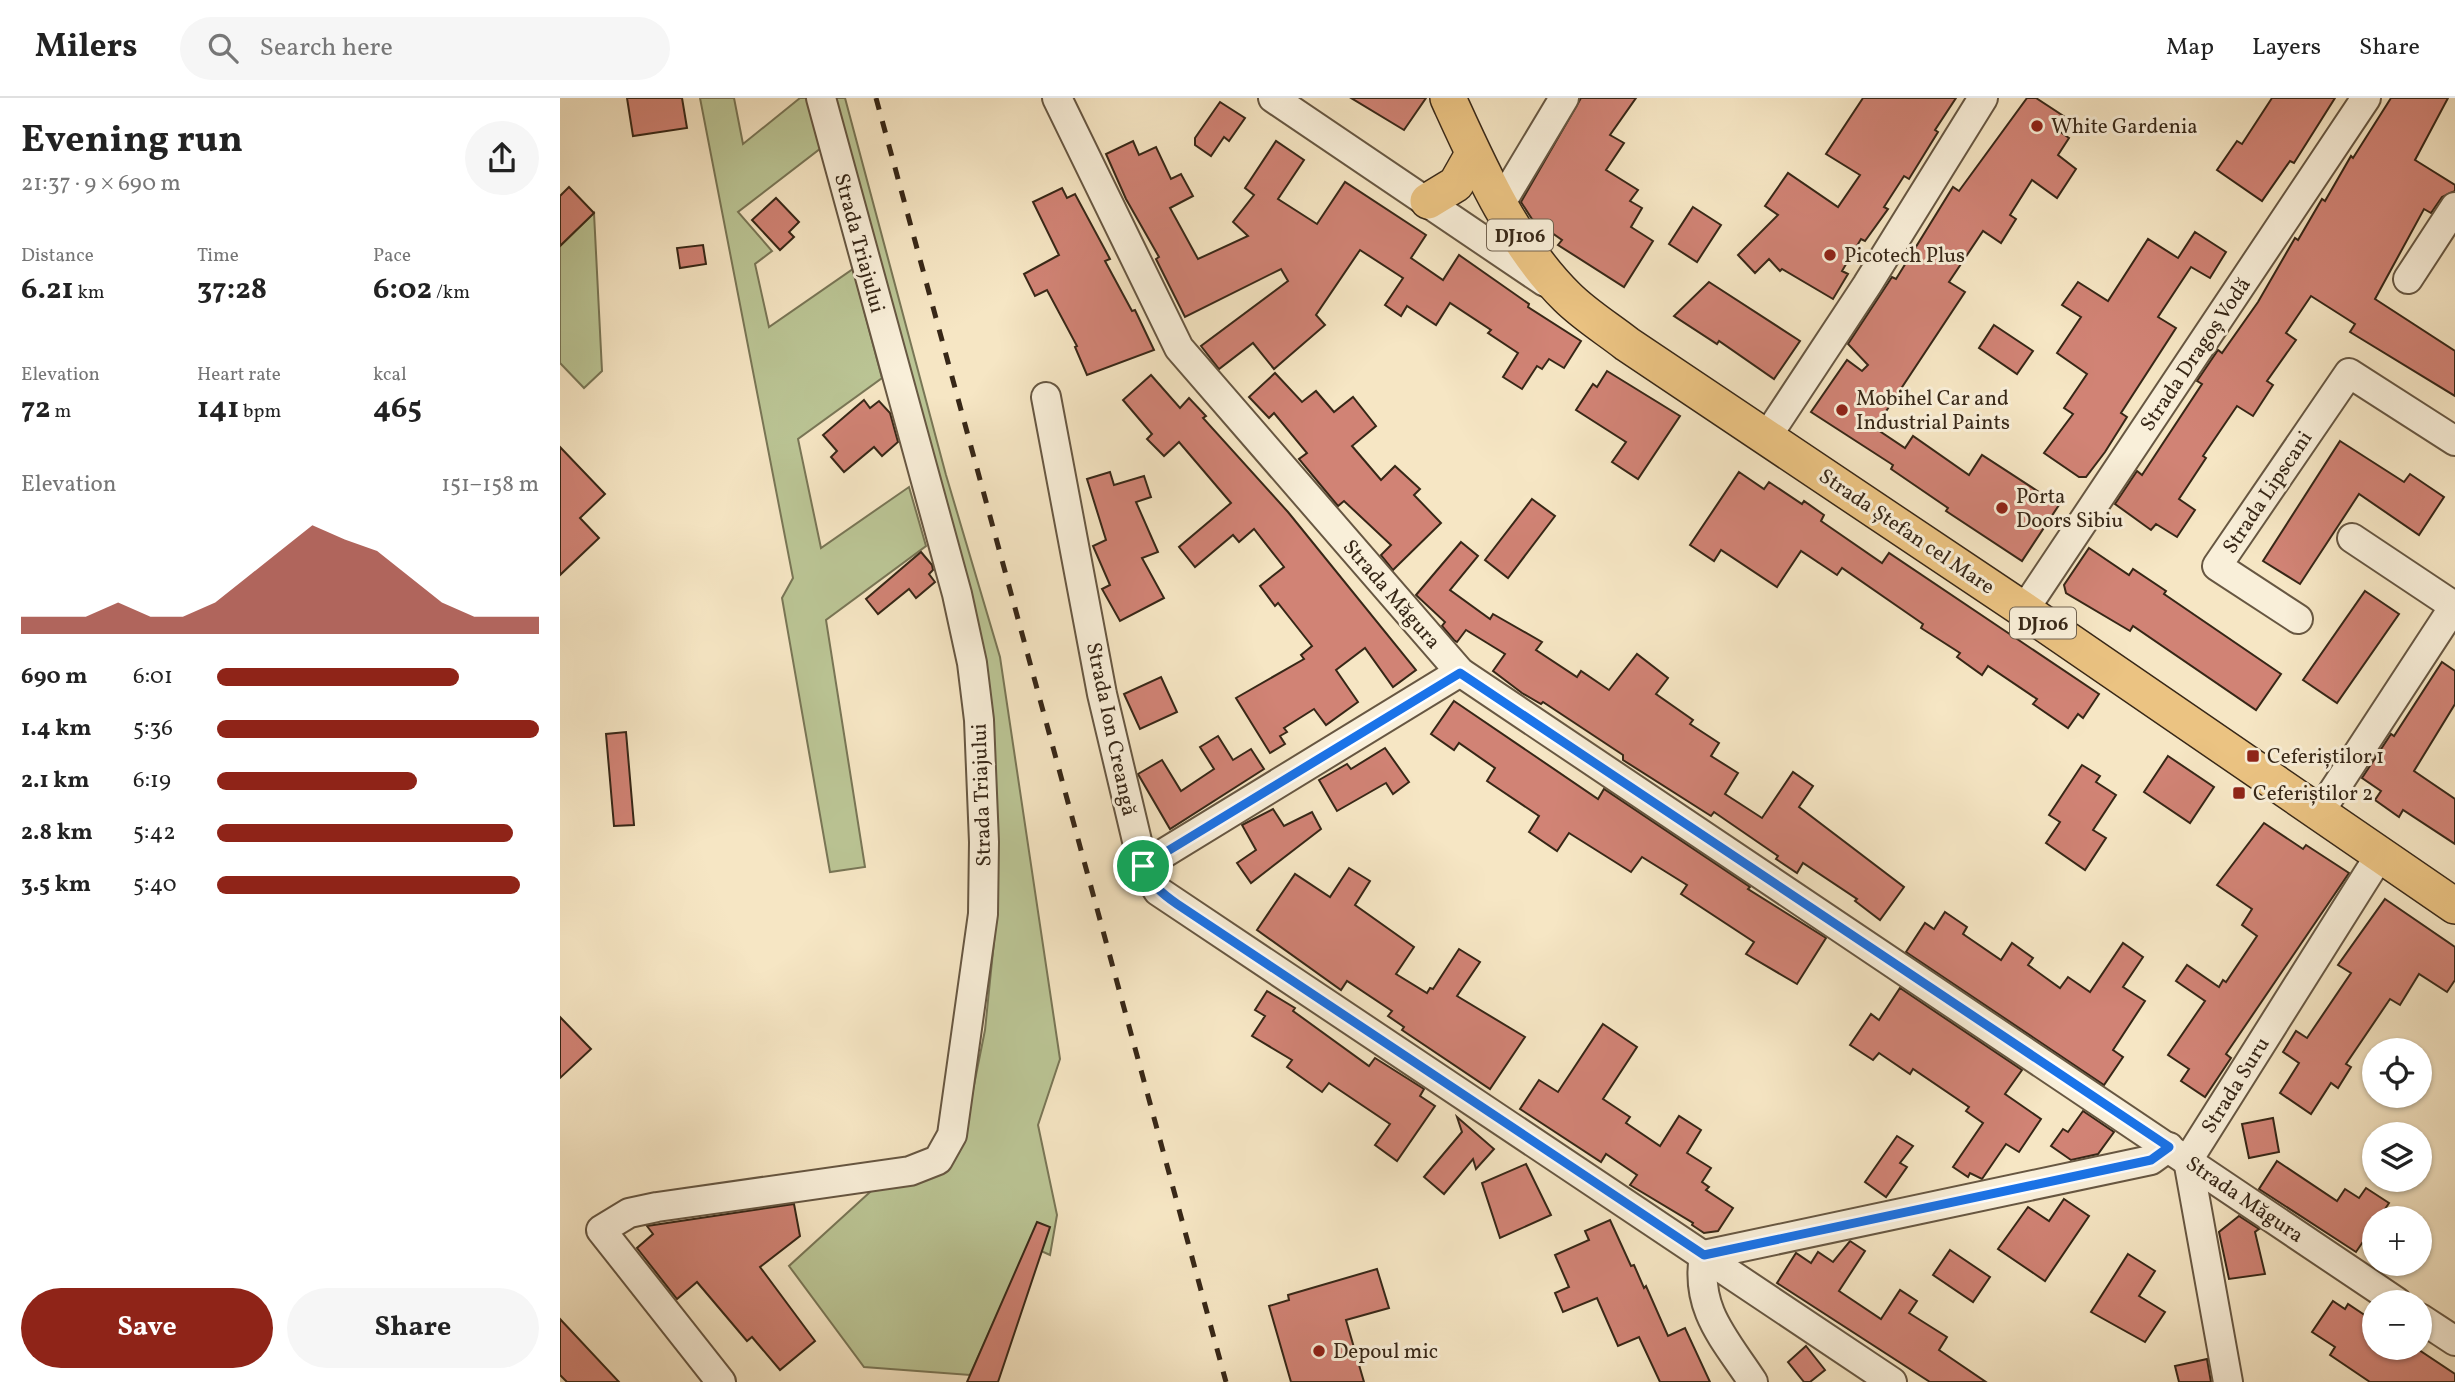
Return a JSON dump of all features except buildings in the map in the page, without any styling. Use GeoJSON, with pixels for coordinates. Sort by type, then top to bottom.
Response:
{"type":"FeatureCollection","features":[{"type":"Feature","properties":{"kind":"main road","name":"Strada Ștefan cel Mare"},"geometry":{"type":"LineString","coordinates":[[1448,98],[1473,154],[1501,203],[1531,252],[1567,298],[1627,344],[2024,610],[2455,906]]}},
{"type":"Feature","properties":{"kind":"main road"},"geometry":{"type":"LineString","coordinates":[[1429,201],[1456,184],[1473,154]]}},
{"type":"Feature","properties":{"kind":"street","name":"Strada Triajului"},"geometry":{"type":"LineString","coordinates":[[721,1382],[601,1230],[629,1213],[657,1207],[910,1171],[938,1160],[953,1135],[983,914],[984,842],[977,708],[957,594],[821,98]]}},
{"type":"Feature","properties":{"kind":"street","name":"Strada Măgura"},"geometry":{"type":"LineString","coordinates":[[1057,98],[1179,348],[1460,673],[2379,1290]]}},
{"type":"Feature","properties":{"kind":"street","name":"Strada Ștefan cel Mare"},"geometry":{"type":"LineString","coordinates":[[1273,98],[1429,201],[1567,298]]}},
{"type":"Feature","properties":{"kind":"street"},"geometry":{"type":"LineString","coordinates":[[1501,203],[1564,98]]}},
{"type":"Feature","properties":{"kind":"street"},"geometry":{"type":"LineString","coordinates":[[1766,438],[1867,285],[1983,98]]}},
{"type":"Feature","properties":{"kind":"street","name":"Strada Dragoș Vodă"},"geometry":{"type":"LineString","coordinates":[[2024,610],[2366,98]]}},
{"type":"Feature","properties":{"kind":"street"},"geometry":{"type":"LineString","coordinates":[[2408,279],[2455,206]]}},
{"type":"Feature","properties":{"kind":"street","name":"Strada Lipscani"},"geometry":{"type":"LineString","coordinates":[[2298,619],[2217,566],[2348,373],[2455,441]]}},
{"type":"Feature","properties":{"kind":"street","name":"Strada Ion Creangă"},"geometry":{"type":"LineString","coordinates":[[1046,397],[1102,694],[1143,866],[1158,891],[1892,1382]]}},
{"type":"Feature","properties":{"kind":"street"},"geometry":{"type":"LineString","coordinates":[[2319,813],[2455,606],[2352,538]]}},
{"type":"Feature","properties":{"kind":"street"},"geometry":{"type":"LineString","coordinates":[[1143,866],[1460,673]]}},
{"type":"Feature","properties":{"kind":"street","name":"Strada Suru"},"geometry":{"type":"LineString","coordinates":[[2178,1154],[2381,855]]}},
{"type":"Feature","properties":{"kind":"street"},"geometry":{"type":"LineString","coordinates":[[1753,1382],[1709,1314],[1700,1278],[1704,1255],[2178,1154],[2228,1382]]}},
{"type":"Feature","properties":{"kind":"street"},"geometry":{"type":"LineString","coordinates":[[2432,1326],[2455,1342]]}},
{"type":"Feature","properties":{"kind":"green space"},"geometry":{"type":"Polygon","coordinates":[[[700,98],[734,98],[743,144],[800,98],[809,98],[821,148],[738,212],[772,251],[755,264],[769,327],[853,269],[882,378],[798,439],[821,548],[909,487],[926,546],[826,620],[865,867],[830,872],[782,598],[793,578],[700,98]]]}},
{"type":"Feature","properties":{"kind":"green space"},"geometry":{"type":"Polygon","coordinates":[[[832,98],[845,98],[946,475],[1000,657],[1060,1059],[1038,1125],[1057,1215],[1050,1255],[1028,1245],[970,1375],[864,1367],[789,1266],[881,1182],[919,1182],[946,1171],[962,1145],[985,1030],[997,912],[991,785],[832,98]]]}},
{"type":"Feature","properties":{"kind":"green space"},"geometry":{"type":"Polygon","coordinates":[[[594,213],[602,371],[584,388],[560,363],[560,246],[594,213]]]}},
{"type":"Feature","properties":{"kind":"railway"},"geometry":{"type":"LineString","coordinates":[[876,98],[1226,1382]]}},
{"type":"Feature","properties":{"kind":"place","name":"White Gardenia"},"geometry":{"type":"Point","coordinates":[2037,126]}},
{"type":"Feature","properties":{"kind":"place","name":"Picotech Plus"},"geometry":{"type":"Point","coordinates":[1830,255]}},
{"type":"Feature","properties":{"kind":"place","name":"Mobihel Car and Industrial Paints"},"geometry":{"type":"Point","coordinates":[1842,410]}},
{"type":"Feature","properties":{"kind":"place","name":"Porta Doors Sibiu"},"geometry":{"type":"Point","coordinates":[2002,508]}},
{"type":"Feature","properties":{"kind":"place","name":"Ceferiștilor 1"},"geometry":{"type":"Point","coordinates":[2253,756]}},
{"type":"Feature","properties":{"kind":"place","name":"Ceferiștilor 2"},"geometry":{"type":"Point","coordinates":[2239,793]}},
{"type":"Feature","properties":{"kind":"place","name":"Depoul mic"},"geometry":{"type":"Point","coordinates":[1319,1351]}},
{"type":"Feature","properties":{"kind":"route"},"geometry":{"type":"LineString","coordinates":[[1460,673],[2169,1147],[2151,1160],[1704,1255],[1158,891],[1143,866],[1460,673]]}}]}
